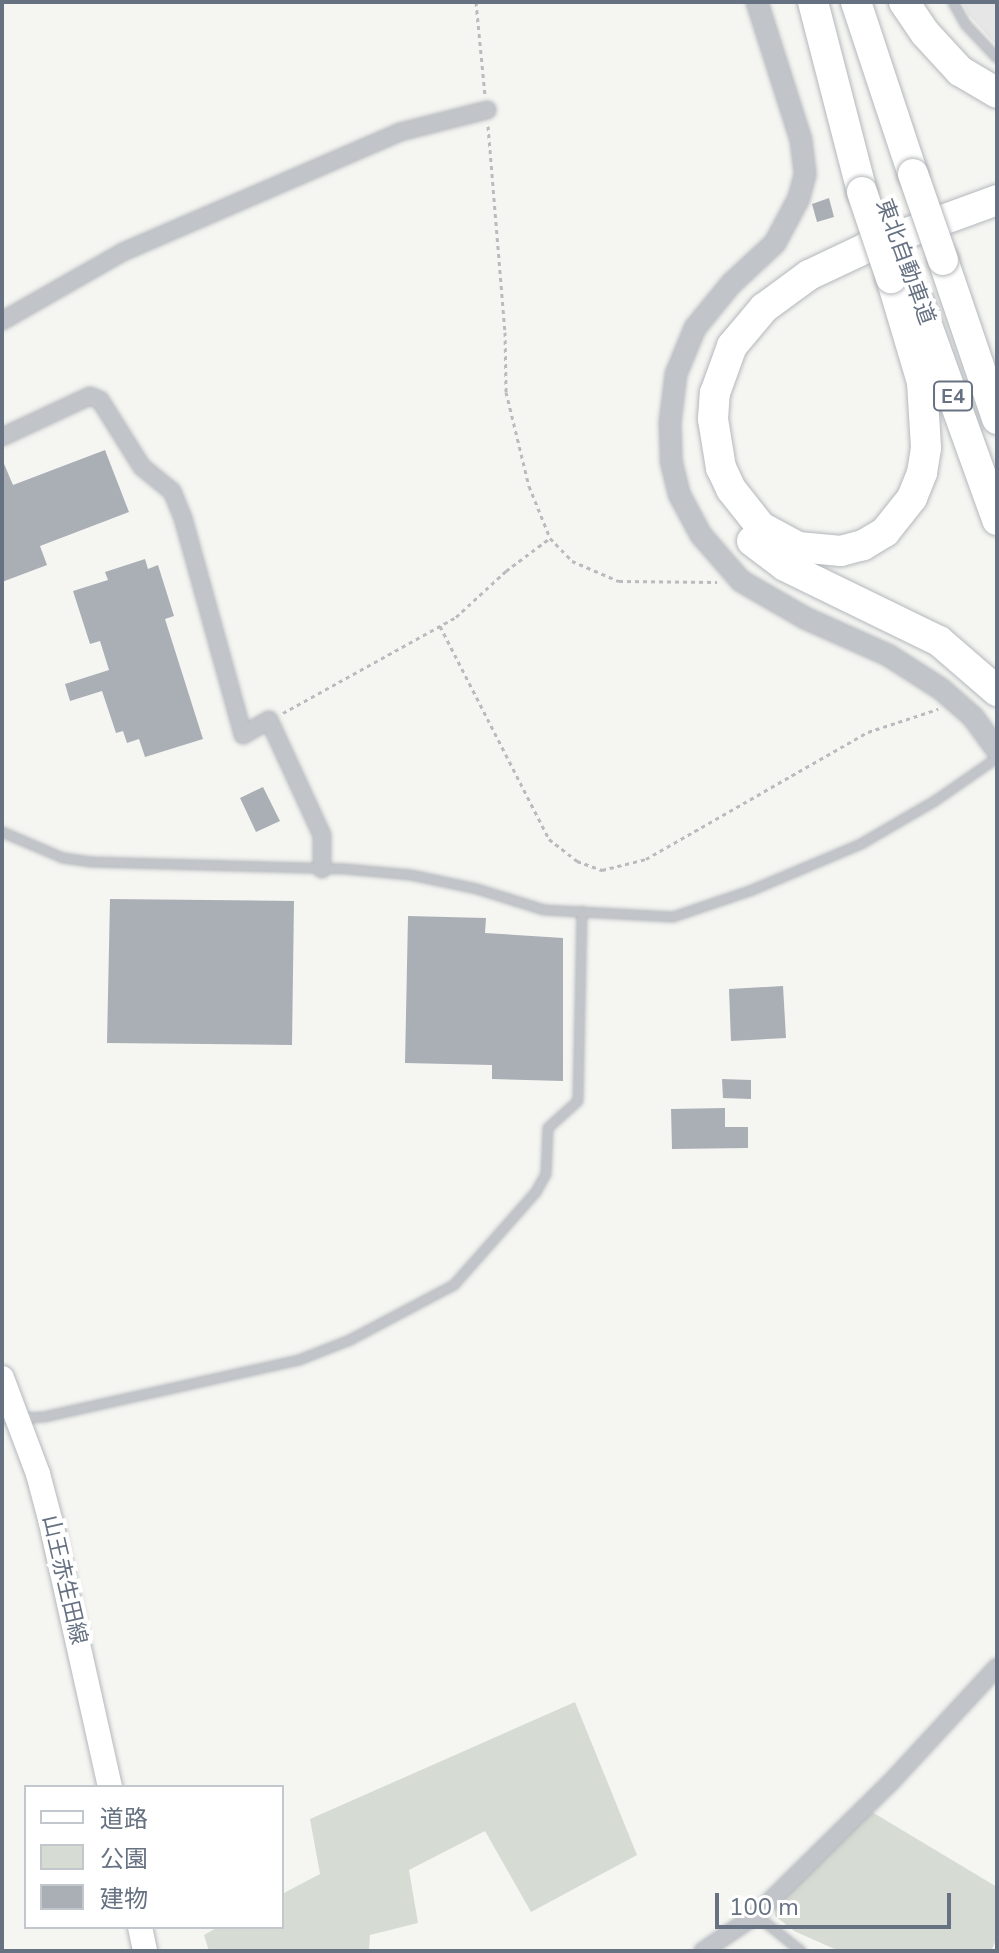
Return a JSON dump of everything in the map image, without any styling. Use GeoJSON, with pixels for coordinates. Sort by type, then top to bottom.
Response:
{"type":"FeatureCollection","features":[{"type":"Feature","properties":{"kind":"highway","name":"東北自動車道"},"geometry":{"type":"LineString","coordinates":[[816,2],[870,189],[899,276],[997,520]]}},
{"type":"Feature","properties":{"kind":"highway","name":"東北自動車道"},"geometry":{"type":"LineString","coordinates":[[856,2],[997,419]]}},
{"type":"Feature","properties":{"kind":"highway"},"geometry":{"type":"LineString","coordinates":[[904,2],[925,33],[960,71],[997,93]]}},
{"type":"Feature","properties":{"kind":"highway"},"geometry":{"type":"LineString","coordinates":[[997,184],[860,232],[810,255],[768,282],[732,318],[709,357],[700,378],[697,426],[702,462],[714,493],[724,511],[761,549],[785,566],[926,633],[967,663],[997,691]]}},
{"type":"Feature","properties":{"kind":"highway"},"geometry":{"type":"LineString","coordinates":[[899,276],[927,413],[922,473],[906,508],[885,532],[863,545],[841,551],[798,547],[761,527],[731,489],[721,468],[715,445],[714,406],[721,368],[732,346],[764,308],[809,275],[866,248],[997,200]]}},
{"type":"Feature","properties":{"kind":"main road","name":"山王赤生田線"},"geometry":{"type":"LineString","coordinates":[[2,1378],[10,1418],[54,1535],[110,1785]]}},
{"type":"Feature","properties":{"kind":"main road"},"geometry":{"type":"LineString","coordinates":[[140,1929],[145,1951]]}},
{"type":"Feature","properties":{"kind":"street"},"geometry":{"type":"LineString","coordinates":[[757,2],[801,140],[805,175],[799,198],[775,243],[731,284],[695,328],[676,374],[670,423],[671,461],[679,494],[701,535],[741,581],[805,618],[888,655],[957,703],[997,750]]}},
{"type":"Feature","properties":{"kind":"street"},"geometry":{"type":"LineString","coordinates":[[2,321],[123,252],[371,144],[400,132],[487,110]]}},
{"type":"Feature","properties":{"kind":"street"},"geometry":{"type":"LineString","coordinates":[[2,437],[90,396],[100,400],[142,467],[172,491],[243,735],[269,720],[322,835],[322,869]]}},
{"type":"Feature","properties":{"kind":"street"},"geometry":{"type":"LineString","coordinates":[[703,1951],[756,1915],[891,1782],[997,1667]]}},
{"type":"Feature","properties":{"kind":"lane"},"geometry":{"type":"LineString","coordinates":[[953,2],[966,25],[997,58]]}},
{"type":"Feature","properties":{"kind":"lane"},"geometry":{"type":"LineString","coordinates":[[2,832],[39,850],[90,862],[411,875],[477,889],[544,910],[673,917],[750,891],[861,844],[935,801],[997,758]]}},
{"type":"Feature","properties":{"kind":"lane"},"geometry":{"type":"LineString","coordinates":[[10,1418],[44,1417],[299,1360],[350,1340],[454,1285],[536,1192],[546,1174],[548,1128],[578,1101],[582,911]]}},
{"type":"Feature","properties":{"kind":"lane"},"geometry":{"type":"LineString","coordinates":[[756,1915],[801,1951]]}},
{"type":"Feature","properties":{"kind":"path"},"geometry":{"type":"LineString","coordinates":[[476,2],[505,332],[506,392],[529,486],[550,538],[572,561],[619,581],[675,584],[741,581]]}},
{"type":"Feature","properties":{"kind":"path"},"geometry":{"type":"LineString","coordinates":[[269,720],[456,617],[506,571],[550,538]]}},
{"type":"Feature","properties":{"kind":"path"},"geometry":{"type":"LineString","coordinates":[[440,626],[549,839],[577,861],[602,870],[646,859],[868,732],[957,703]]}},
{"type":"Feature","properties":{"kind":"shaded area"},"geometry":{"type":"Polygon","coordinates":[[[962,2],[997,2],[997,46],[969,15],[962,2]]]}},
{"type":"Feature","properties":{"kind":"green space"},"geometry":{"type":"Polygon","coordinates":[[[575,1702],[637,1855],[531,1912],[485,1831],[409,1870],[418,1923],[370,1935],[369,1951],[209,1951],[204,1935],[214,1929],[284,1929],[284,1893],[320,1874],[310,1819],[575,1702]]]}},
{"type":"Feature","properties":{"kind":"green space"},"geometry":{"type":"Polygon","coordinates":[[[872,1812],[997,1887],[997,1938],[991,1951],[839,1951],[794,1931],[775,1916],[775,1904],[872,1812]]]}},
{"type":"Feature","properties":{"kind":"building"},"geometry":{"type":"Polygon","coordinates":[[[829,198],[834,217],[817,222],[812,204],[829,198]]]}},
{"type":"Feature","properties":{"kind":"building"},"geometry":{"type":"Polygon","coordinates":[[[105,450],[129,512],[40,546],[47,565],[2,582],[2,459],[13,485],[105,450]]]}},
{"type":"Feature","properties":{"kind":"building"},"geometry":{"type":"Polygon","coordinates":[[[145,559],[148,569],[158,565],[174,616],[165,619],[203,739],[145,757],[139,739],[127,743],[123,731],[116,733],[102,691],[70,701],[65,684],[109,670],[100,641],[90,644],[73,591],[108,580],[105,572],[145,559]]]}},
{"type":"Feature","properties":{"kind":"building"},"geometry":{"type":"Polygon","coordinates":[[[263,787],[280,821],[256,832],[240,798],[263,787]]]}},
{"type":"Feature","properties":{"kind":"building"},"geometry":{"type":"Polygon","coordinates":[[[110,899],[294,901],[292,1045],[107,1043],[110,899]]]}},
{"type":"Feature","properties":{"kind":"building"},"geometry":{"type":"Polygon","coordinates":[[[408,916],[486,918],[485,933],[563,938],[563,1081],[492,1079],[492,1065],[405,1063],[408,916]]]}},
{"type":"Feature","properties":{"kind":"building"},"geometry":{"type":"Polygon","coordinates":[[[783,986],[786,1038],[731,1041],[729,989],[783,986]]]}},
{"type":"Feature","properties":{"kind":"building"},"geometry":{"type":"Polygon","coordinates":[[[722,1079],[751,1080],[751,1099],[723,1098],[722,1079]]]}},
{"type":"Feature","properties":{"kind":"building"},"geometry":{"type":"Polygon","coordinates":[[[725,1108],[725,1127],[748,1127],[748,1148],[672,1149],[671,1109],[725,1108]]]}}]}
